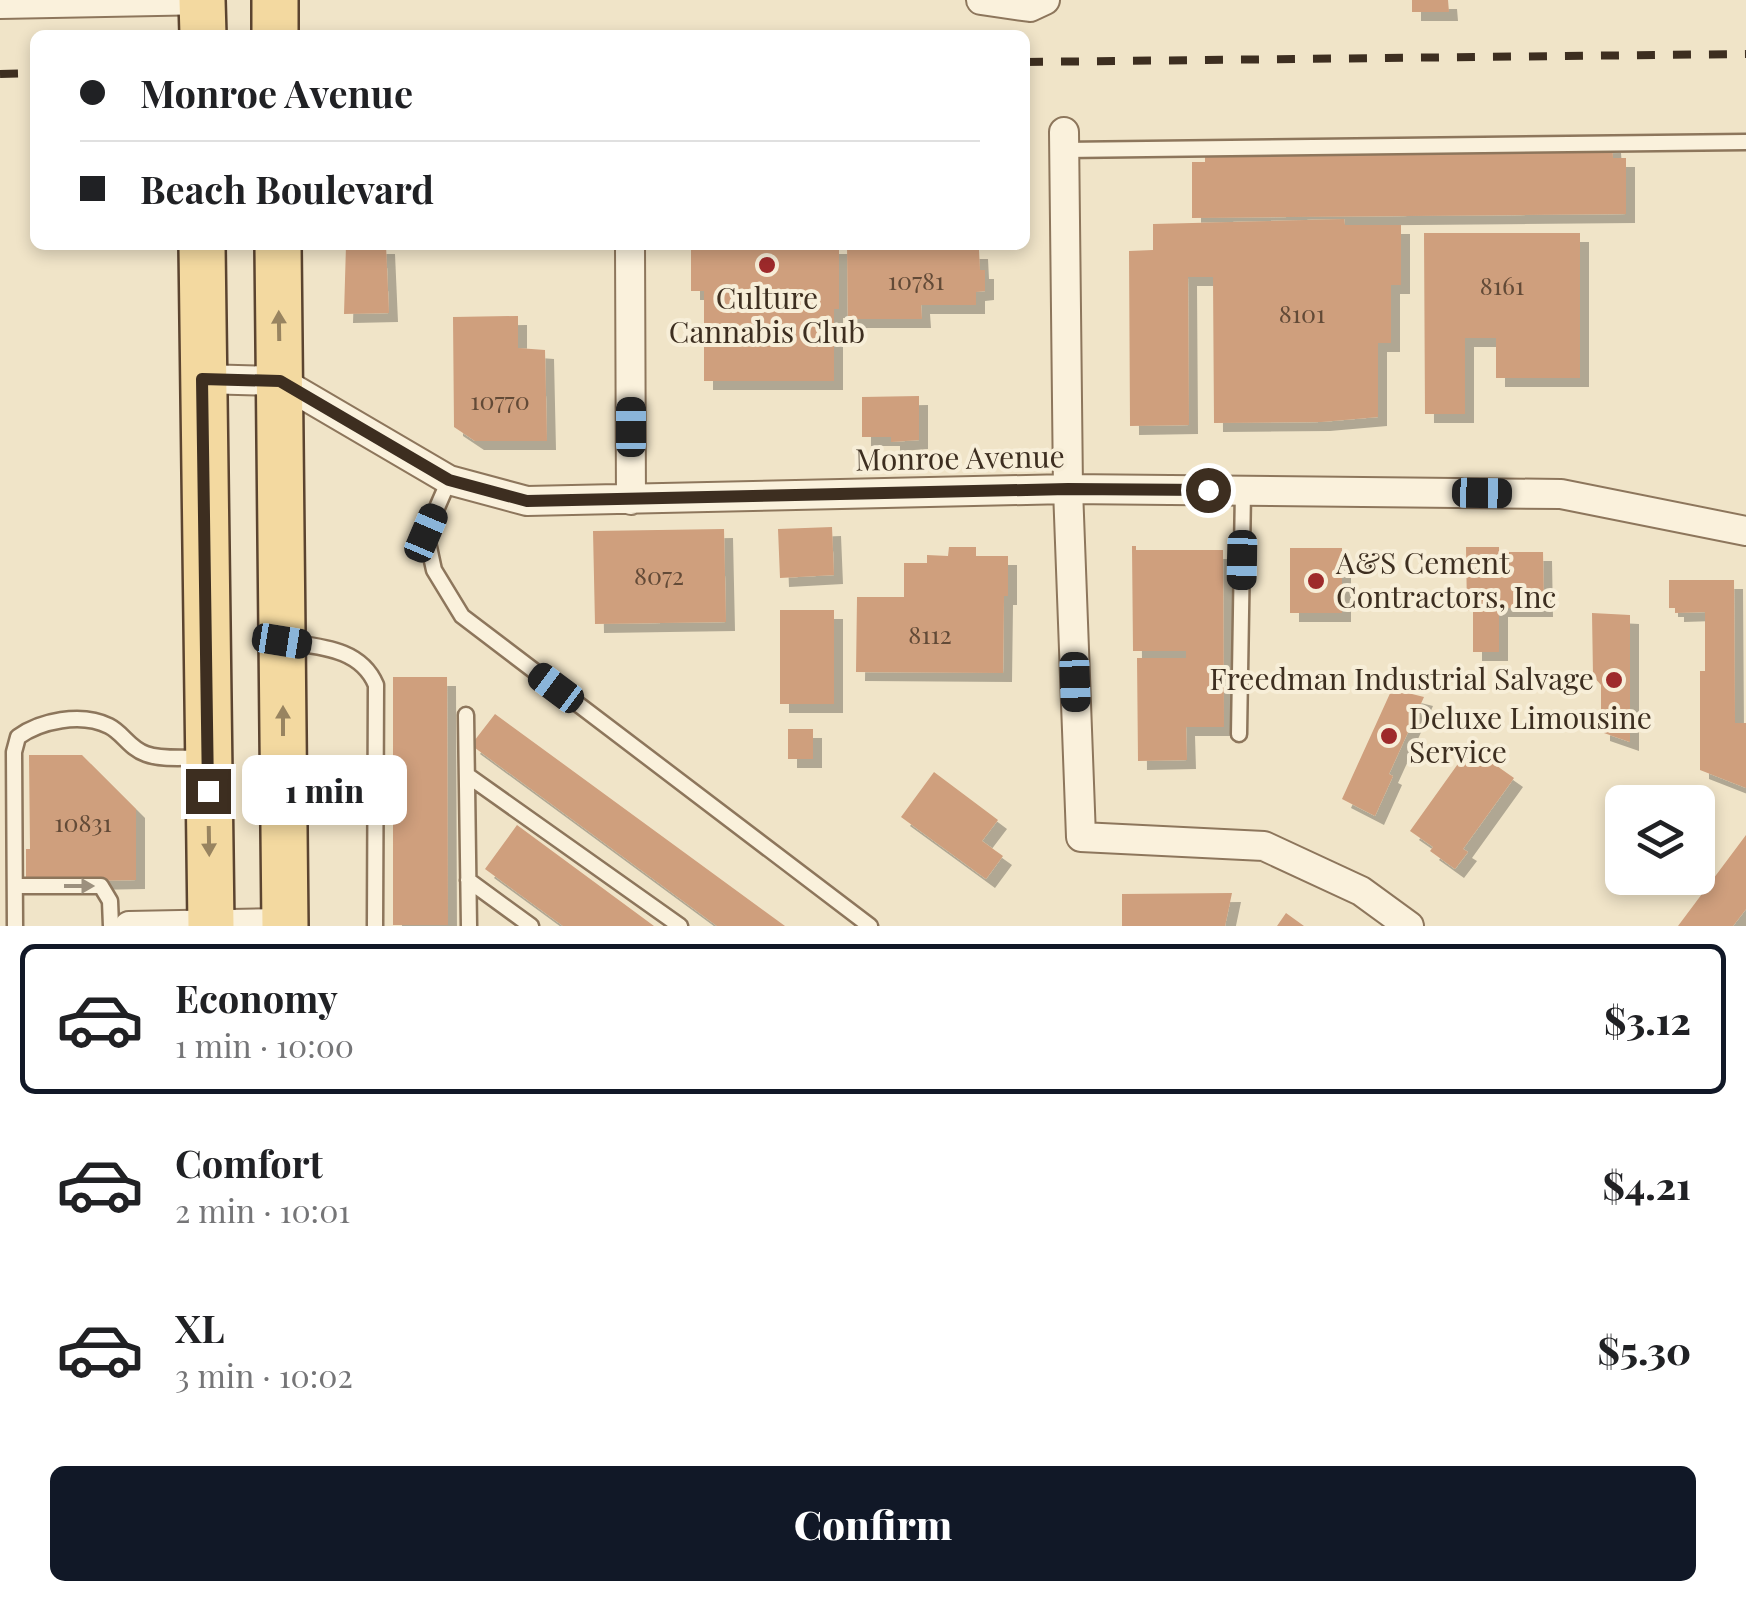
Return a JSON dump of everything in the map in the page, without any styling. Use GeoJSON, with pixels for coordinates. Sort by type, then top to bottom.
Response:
{"type":"FeatureCollection","features":[{"type":"Feature","properties":{"kind":"main road"},"geometry":{"type":"LineString","coordinates":[[202,0],[203,30]]}},
{"type":"Feature","properties":{"kind":"main road"},"geometry":{"type":"LineString","coordinates":[[275,0],[276,30]]}},
{"type":"Feature","properties":{"kind":"main road"},"geometry":{"type":"LineString","coordinates":[[202,250],[210,925]]}},
{"type":"Feature","properties":{"kind":"main road"},"geometry":{"type":"LineString","coordinates":[[278,250],[286,925]]}},
{"type":"Feature","properties":{"kind":"street"},"geometry":{"type":"LineString","coordinates":[[0,4],[210,0]]}},
{"type":"Feature","properties":{"kind":"street"},"geometry":{"type":"LineString","coordinates":[[981,0],[1030,7],[1045,0]]}},
{"type":"Feature","properties":{"kind":"street"},"geometry":{"type":"LineString","coordinates":[[1064,140],[1068,489],[1081,837],[1264,846],[1362,891],[1409,926]]}},
{"type":"Feature","properties":{"kind":"street"},"geometry":{"type":"LineString","coordinates":[[630,250],[631,500]]}},
{"type":"Feature","properties":{"kind":"street","name":"Monroe Avenue"},"geometry":{"type":"LineString","coordinates":[[202,379],[280,381],[449,480],[527,501],[1068,489],[1561,494],[1746,532]]}},
{"type":"Feature","properties":{"kind":"street"},"geometry":{"type":"LineString","coordinates":[[129,926],[286,925]]}},
{"type":"Feature","properties":{"kind":"lane"},"geometry":{"type":"LineString","coordinates":[[1064,140],[1746,142]]}},
{"type":"Feature","properties":{"kind":"lane"},"geometry":{"type":"LineString","coordinates":[[449,480],[426,533],[434,570],[462,616],[870,926]]}},
{"type":"Feature","properties":{"kind":"lane"},"geometry":{"type":"LineString","coordinates":[[1239,734],[1243,491]]}},
{"type":"Feature","properties":{"kind":"lane"},"geometry":{"type":"LineString","coordinates":[[282,641],[335,649],[369,669],[376,685],[375,926]]}},
{"type":"Feature","properties":{"kind":"lane"},"geometry":{"type":"LineString","coordinates":[[466,715],[469,926]]}},
{"type":"Feature","properties":{"kind":"lane"},"geometry":{"type":"LineString","coordinates":[[15,926],[14,752],[18,738],[43,722],[89,721],[110,726],[132,748],[151,756],[208,758]]}},
{"type":"Feature","properties":{"kind":"lane"},"geometry":{"type":"LineString","coordinates":[[467,775],[680,926]]}},
{"type":"Feature","properties":{"kind":"lane"},"geometry":{"type":"LineString","coordinates":[[468,880],[531,926]]}},
{"type":"Feature","properties":{"kind":"lane"},"geometry":{"type":"LineString","coordinates":[[15,886],[101,886],[110,901],[111,926]]}},
{"type":"Feature","properties":{"kind":"building"},"geometry":{"type":"Polygon","coordinates":[[[1412,0],[1448,0],[1449,12],[1412,12],[1412,0]]]}},
{"type":"Feature","properties":{"kind":"building"},"geometry":{"type":"Polygon","coordinates":[[[1612,144],[1613,158],[1626,158],[1626,214],[1192,218],[1192,162],[1205,162],[1205,149],[1612,144]]]}},
{"type":"Feature","properties":{"kind":"building"},"geometry":{"type":"Polygon","coordinates":[[[1344,219],[1345,225],[1401,225],[1401,285],[1391,285],[1391,343],[1378,343],[1378,417],[1214,423],[1213,277],[1188,277],[1189,425],[1130,426],[1129,251],[1153,250],[1153,224],[1344,219]]]}},
{"type":"Feature","properties":{"kind":"building"},"geometry":{"type":"Polygon","coordinates":[[[1424,233],[1580,233],[1580,378],[1496,378],[1496,338],[1465,338],[1465,414],[1425,414],[1424,233]]]}},
{"type":"Feature","properties":{"kind":"building"},"geometry":{"type":"Polygon","coordinates":[[[346,250],[386,250],[389,313],[344,314],[346,250]]]}},
{"type":"Feature","properties":{"kind":"building"},"geometry":{"type":"Polygon","coordinates":[[[691,250],[839,250],[834,381],[704,381],[704,291],[691,291],[691,250]]]}},
{"type":"Feature","properties":{"kind":"building"},"geometry":{"type":"Polygon","coordinates":[[[847,250],[979,250],[980,270],[985,270],[985,291],[976,292],[976,305],[921,305],[922,319],[848,319],[847,250]]]}},
{"type":"Feature","properties":{"kind":"building"},"geometry":{"type":"Polygon","coordinates":[[[518,316],[518,348],[545,350],[547,441],[475,441],[454,427],[453,317],[518,316]]]}},
{"type":"Feature","properties":{"kind":"building"},"geometry":{"type":"Polygon","coordinates":[[[919,396],[919,440],[891,442],[891,437],[862,437],[862,397],[919,396]]]}},
{"type":"Feature","properties":{"kind":"building"},"geometry":{"type":"Polygon","coordinates":[[[832,527],[834,575],[780,578],[778,529],[832,527]]]}},
{"type":"Feature","properties":{"kind":"building"},"geometry":{"type":"Polygon","coordinates":[[[724,529],[726,622],[595,624],[593,531],[724,529]]]}},
{"type":"Feature","properties":{"kind":"building"},"geometry":{"type":"Polygon","coordinates":[[[1132,546],[1136,550],[1223,550],[1224,727],[1186,727],[1187,760],[1138,761],[1137,658],[1186,658],[1186,651],[1133,651],[1132,546]]]}},
{"type":"Feature","properties":{"kind":"building"},"geometry":{"type":"Polygon","coordinates":[[[949,547],[976,547],[976,556],[1008,556],[1003,673],[856,672],[857,597],[904,597],[904,563],[927,563],[927,555],[948,556],[949,547]]]}},
{"type":"Feature","properties":{"kind":"building"},"geometry":{"type":"Polygon","coordinates":[[[1466,547],[1543,552],[1544,608],[1499,608],[1499,652],[1473,652],[1473,611],[1467,611],[1466,547]]]}},
{"type":"Feature","properties":{"kind":"building","name":"A&S Cement Contractors, Inc"},"geometry":{"type":"Polygon","coordinates":[[[1290,548],[1342,548],[1342,613],[1290,613],[1290,548]]]}},
{"type":"Feature","properties":{"kind":"building"},"geometry":{"type":"Polygon","coordinates":[[[1669,580],[1734,580],[1735,723],[1746,723],[1746,788],[1700,770],[1700,671],[1705,671],[1705,612],[1675,613],[1675,608],[1669,608],[1669,580]]]}},
{"type":"Feature","properties":{"kind":"building"},"geometry":{"type":"Polygon","coordinates":[[[780,610],[834,610],[834,704],[780,704],[780,610]]]}},
{"type":"Feature","properties":{"kind":"building","name":"Freedman Industrial Salvage"},"geometry":{"type":"Polygon","coordinates":[[[1592,613],[1630,615],[1630,742],[1601,732],[1601,685],[1593,676],[1592,613]]]}},
{"type":"Feature","properties":{"kind":"building"},"geometry":{"type":"Polygon","coordinates":[[[393,677],[447,677],[448,925],[393,925],[393,677]]]}},
{"type":"Feature","properties":{"kind":"building","name":"Deluxe Limousine Service"},"geometry":{"type":"Polygon","coordinates":[[[1392,689],[1424,697],[1389,774],[1393,776],[1375,816],[1342,799],[1392,689]]]}},
{"type":"Feature","properties":{"kind":"building"},"geometry":{"type":"Polygon","coordinates":[[[495,714],[785,926],[717,926],[471,745],[495,714]]]}},
{"type":"Feature","properties":{"kind":"building"},"geometry":{"type":"Polygon","coordinates":[[[788,729],[813,729],[813,759],[788,759],[788,729]]]}},
{"type":"Feature","properties":{"kind":"building"},"geometry":{"type":"Polygon","coordinates":[[[1470,747],[1514,778],[1463,849],[1468,852],[1455,869],[1410,831],[1470,747]]]}},
{"type":"Feature","properties":{"kind":"building"},"geometry":{"type":"Polygon","coordinates":[[[29,755],[82,755],[136,809],[136,880],[26,882],[26,849],[30,849],[29,755]]]}},
{"type":"Feature","properties":{"kind":"building"},"geometry":{"type":"Polygon","coordinates":[[[934,772],[998,820],[982,841],[1003,856],[986,879],[901,817],[934,772]]]}},
{"type":"Feature","properties":{"kind":"building"},"geometry":{"type":"Polygon","coordinates":[[[517,825],[654,926],[563,926],[485,869],[517,825]]]}},
{"type":"Feature","properties":{"kind":"building"},"geometry":{"type":"Polygon","coordinates":[[[1746,835],[1746,909],[1733,926],[1678,926],[1701,895],[1715,895],[1715,876],[1746,835]]]}},
{"type":"Feature","properties":{"kind":"building"},"geometry":{"type":"Polygon","coordinates":[[[1232,893],[1225,926],[1122,926],[1122,894],[1232,893]]]}},
{"type":"Feature","properties":{"kind":"building"},"geometry":{"type":"Polygon","coordinates":[[[1286,913],[1304,926],[1277,926],[1286,913]]]}},
{"type":"Feature","properties":{"kind":"railway"},"geometry":{"type":"LineString","coordinates":[[1030,62],[1746,54]]}},
{"type":"Feature","properties":{"kind":"railway"},"geometry":{"type":"LineString","coordinates":[[0,74],[30,73]]}},
{"type":"Feature","properties":{"kind":"place","name":"Culture Cannabis Club"},"geometry":{"type":"Point","coordinates":[767,265]}},
{"type":"Feature","properties":{"kind":"place","name":"A&S Cement Contractors, Inc"},"geometry":{"type":"Point","coordinates":[1316,581]}},
{"type":"Feature","properties":{"kind":"place","name":"Freedman Industrial Salvage"},"geometry":{"type":"Point","coordinates":[1614,680]}},
{"type":"Feature","properties":{"kind":"place","name":"Deluxe Limousine Service"},"geometry":{"type":"Point","coordinates":[1389,736]}},
{"type":"Feature","properties":{"kind":"route"},"geometry":{"type":"LineString","coordinates":[[208,791],[202,379],[280,381],[449,480],[527,501],[1068,489],[1208,490]]}}]}
